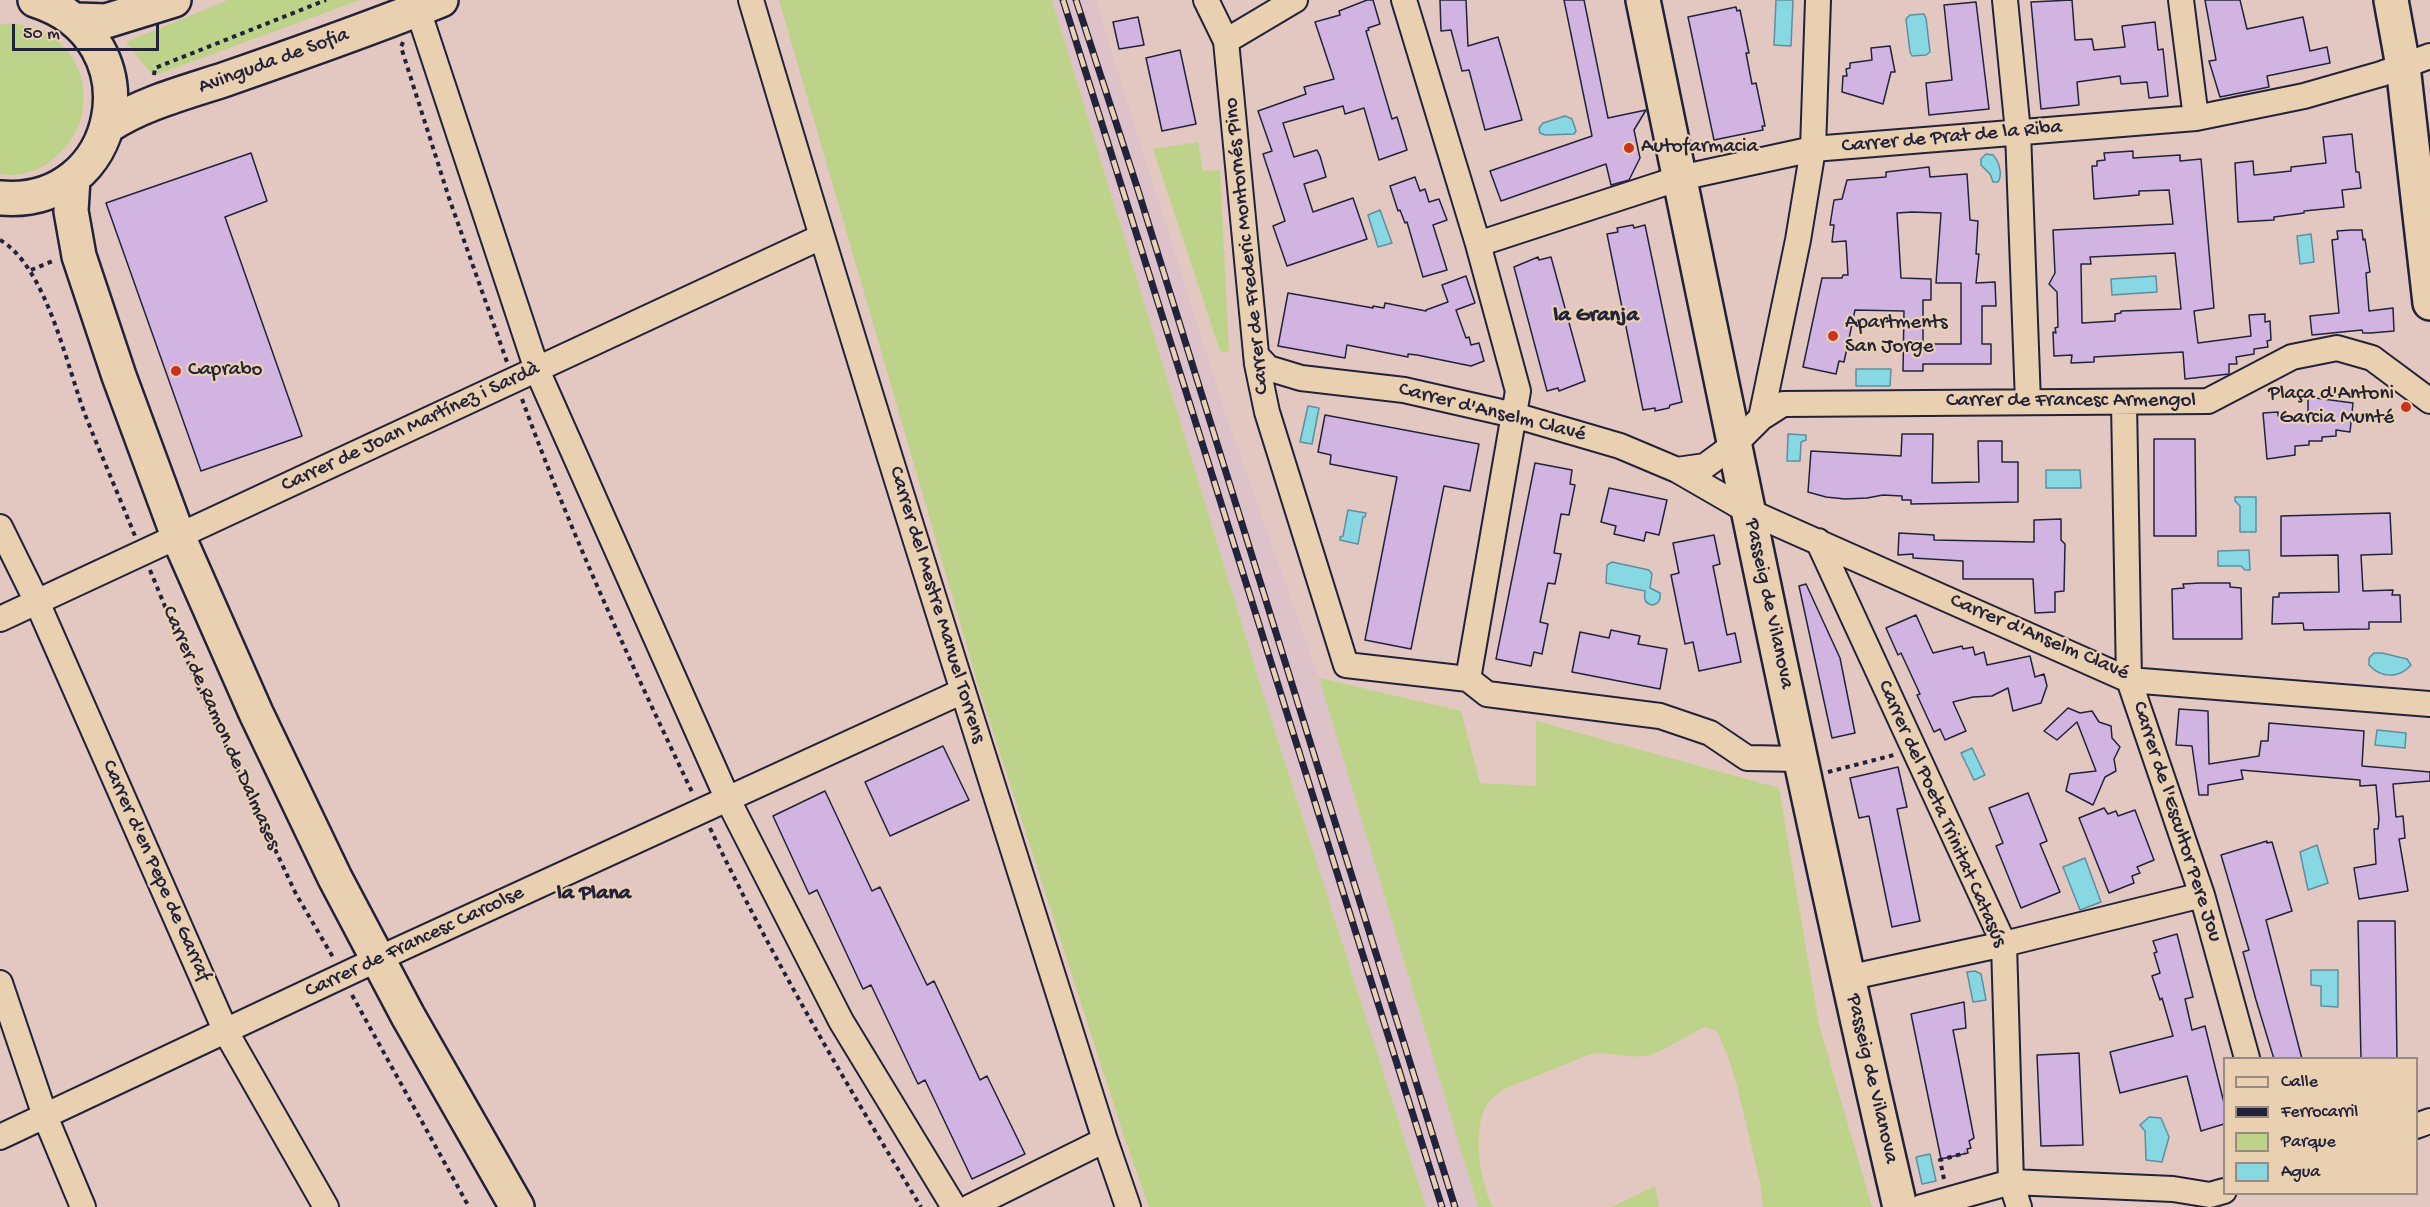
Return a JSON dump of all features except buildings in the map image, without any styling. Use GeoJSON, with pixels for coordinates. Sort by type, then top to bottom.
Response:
{"type":"FeatureCollection","features":[{"type":"Feature","properties":{"kind":"street"},"geometry":{"type":"LineString","coordinates":[[8,199],[45,194],[73,178],[94,155],[108,126],[112,97],[107,68],[95,42],[76,20],[53,6],[35,0]]}},
{"type":"Feature","properties":{"kind":"street"},"geometry":{"type":"LineString","coordinates":[[76,20],[106,21],[174,0]]}},
{"type":"Feature","properties":{"kind":"street","name":"Carrer del Mestre Manuel Torrens"},"geometry":{"type":"LineString","coordinates":[[751,0],[821,237],[1128,1207]]}},
{"type":"Feature","properties":{"kind":"street","name":"Carrer de Frederic Montornés Pino"},"geometry":{"type":"LineString","coordinates":[[1206,0],[1226,41],[1256,355],[1267,412],[1346,664],[1468,679]]}},
{"type":"Feature","properties":{"kind":"street"},"geometry":{"type":"LineString","coordinates":[[1226,41],[1295,0]]}},
{"type":"Feature","properties":{"kind":"street"},"geometry":{"type":"LineString","coordinates":[[1404,0],[1478,244],[1518,391],[1468,679],[1487,694],[1660,716],[1710,733],[1747,758],[1802,768]]}},
{"type":"Feature","properties":{"kind":"street","name":"Passeig de Vilanova"},"geometry":{"type":"LineString","coordinates":[[1643,0],[1802,768],[1847,978],[1900,1207]]}},
{"type":"Feature","properties":{"kind":"street"},"geometry":{"type":"LineString","coordinates":[[1761,418],[1798,240],[1813,149],[1818,0]]}},
{"type":"Feature","properties":{"kind":"street"},"geometry":{"type":"LineString","coordinates":[[2005,0],[2018,132],[2028,402]]}},
{"type":"Feature","properties":{"kind":"street"},"geometry":{"type":"LineString","coordinates":[[2181,0],[2196,118]]}},
{"type":"Feature","properties":{"kind":"street"},"geometry":{"type":"LineString","coordinates":[[2391,0],[2416,61],[2430,303]]}},
{"type":"Feature","properties":{"kind":"street"},"geometry":{"type":"LineString","coordinates":[[429,5],[537,370],[728,800],[841,1021],[954,1207]]}},
{"type":"Feature","properties":{"kind":"street","name":"Avinguda de Sofia"},"geometry":{"type":"LineString","coordinates":[[108,126],[123,116],[153,104],[429,5]]}},
{"type":"Feature","properties":{"kind":"street","name":"Carrer de Prat de la Riba"},"geometry":{"type":"LineString","coordinates":[[1478,244],[1680,178],[1813,149],[2196,118],[2304,96],[2416,61]]}},
{"type":"Feature","properties":{"kind":"street","name":"Carrer de Ramon de Dalmases"},"geometry":{"type":"LineString","coordinates":[[73,178],[71,211],[79,256],[119,376],[178,536],[290,785],[378,959],[517,1207]]}},
{"type":"Feature","properties":{"kind":"street","name":"Carrer de Ramon de Dalmases"},"geometry":{"type":"LineString","coordinates":[[8,199],[48,218],[79,256]]}},
{"type":"Feature","properties":{"kind":"street","name":"Carrer de Joan Martínez i Sardà"},"geometry":{"type":"LineString","coordinates":[[0,619],[821,237]]}},
{"type":"Feature","properties":{"kind":"street","name":"Carrer de Francesc Armengol"},"geometry":{"type":"LineString","coordinates":[[1735,444],[1761,418],[1783,404],[2208,401],[2292,357],[2337,348],[2372,358],[2430,401]]}},
{"type":"Feature","properties":{"kind":"street","name":"Carrer d'Anselm Clavé"},"geometry":{"type":"LineString","coordinates":[[1256,355],[1268,368],[1301,378],[1404,390],[1515,415],[1620,446],[1677,470],[1748,511],[2129,680],[2430,704]]}},
{"type":"Feature","properties":{"kind":"street"},"geometry":{"type":"LineString","coordinates":[[1267,412],[1278,392],[1301,378]]}},
{"type":"Feature","properties":{"kind":"street","name":"Carrer de l'Escultor Pere Jou"},"geometry":{"type":"LineString","coordinates":[[2124,403],[2129,680],[2202,895],[2246,1057]]}},
{"type":"Feature","properties":{"kind":"street"},"geometry":{"type":"LineString","coordinates":[[1677,470],[1705,466],[1735,444]]}},
{"type":"Feature","properties":{"kind":"street","name":"Carrer d'en Pepe de Garraf"},"geometry":{"type":"LineString","coordinates":[[0,527],[37,602],[226,1032],[327,1207]]}},
{"type":"Feature","properties":{"kind":"street","name":"Carrer del Poeta Trinitat Catasús"},"geometry":{"type":"LineString","coordinates":[[1818,541],[2004,944],[2011,1182],[2019,1207]]}},
{"type":"Feature","properties":{"kind":"street","name":"Carrer de Francesc Carcolse"},"geometry":{"type":"LineString","coordinates":[[0,1137],[378,959],[963,691]]}},
{"type":"Feature","properties":{"kind":"street"},"geometry":{"type":"LineString","coordinates":[[1847,978],[2004,944],[2202,895]]}},
{"type":"Feature","properties":{"kind":"street"},"geometry":{"type":"LineString","coordinates":[[0,983],[45,1116],[83,1207]]}},
{"type":"Feature","properties":{"kind":"street"},"geometry":{"type":"LineString","coordinates":[[970,1207],[1105,1140]]}},
{"type":"Feature","properties":{"kind":"street"},"geometry":{"type":"LineString","coordinates":[[1922,1207],[2011,1182],[2174,1198],[2210,1195],[2223,1191]]}},
{"type":"Feature","properties":{"kind":"path"},"geometry":{"type":"LineString","coordinates":[[153,104],[155,68],[326,0]]}},
{"type":"Feature","properties":{"kind":"path","name":"Carrer de Ramon de Dalmases"},"geometry":{"type":"LineString","coordinates":[[0,240],[15,250],[37,284],[86,417],[199,689],[277,855],[296,894],[344,977],[372,1034],[469,1207]]}},
{"type":"Feature","properties":{"kind":"path"},"geometry":{"type":"LineString","coordinates":[[1802,768],[1914,750]]}},
{"type":"Feature","properties":{"kind":"path"},"geometry":{"type":"LineString","coordinates":[[1940,1160],[1965,1153]]}},
{"type":"Feature","properties":{"kind":"shaded area"},"geometry":{"type":"Polygon","coordinates":[[[1052,0],[1097,0],[1225,412],[1319,678],[1478,1207],[1426,1207],[1262,690],[1052,0]]]}},
{"type":"Feature","properties":{"kind":"green space"},"geometry":{"type":"Polygon","coordinates":[[[228,0],[360,0],[153,76],[126,42],[228,0]]]}},
{"type":"Feature","properties":{"kind":"green space"},"geometry":{"type":"Polygon","coordinates":[[[779,0],[1052,0],[1262,690],[1426,1207],[1149,1207],[979,688],[779,0]]]}},
{"type":"Feature","properties":{"kind":"green space"},"geometry":{"type":"Polygon","coordinates":[[[12,23],[39,29],[59,42],[73,59],[81,78],[84,98],[81,118],[72,137],[59,154],[40,168],[10,175],[0,174],[0,25],[12,23]]]}},
{"type":"Feature","properties":{"kind":"green space"},"geometry":{"type":"Polygon","coordinates":[[[1198,142],[1203,171],[1220,170],[1229,352],[1220,351],[1153,149],[1198,142]]]}},
{"type":"Feature","properties":{"kind":"green space"},"geometry":{"type":"Polygon","coordinates":[[[1319,678],[1461,711],[1480,783],[1536,786],[1536,721],[1779,788],[1819,1025],[1872,1207],[1763,1207],[1760,1182],[1729,1059],[1717,1031],[1705,1027],[1649,1055],[1588,1055],[1502,1090],[1484,1109],[1480,1122],[1481,1168],[1493,1207],[1478,1207],[1319,678]]]}},
{"type":"Feature","properties":{"kind":"green space"},"geometry":{"type":"Polygon","coordinates":[[[1655,1186],[1659,1207],[1612,1207],[1655,1186]]]}},
{"type":"Feature","properties":{"kind":"water"},"geometry":{"type":"Polygon","coordinates":[[[1776,0],[1793,0],[1791,46],[1774,45],[1776,0]]]}},
{"type":"Feature","properties":{"kind":"water"},"geometry":{"type":"Polygon","coordinates":[[[1924,14],[1930,52],[1926,55],[1912,56],[1906,19],[1910,15],[1924,14]]]}},
{"type":"Feature","properties":{"kind":"water"},"geometry":{"type":"Polygon","coordinates":[[[1565,116],[1572,119],[1576,131],[1574,134],[1545,135],[1540,133],[1539,128],[1543,123],[1565,116]]]}},
{"type":"Feature","properties":{"kind":"water"},"geometry":{"type":"Polygon","coordinates":[[[1986,154],[1993,155],[2000,168],[1998,182],[1993,182],[1990,174],[1981,165],[1981,159],[1986,154]]]}},
{"type":"Feature","properties":{"kind":"water"},"geometry":{"type":"Polygon","coordinates":[[[1380,210],[1392,243],[1378,247],[1368,215],[1380,210]]]}},
{"type":"Feature","properties":{"kind":"water"},"geometry":{"type":"Polygon","coordinates":[[[2311,234],[2314,262],[2300,264],[2297,236],[2311,234]]]}},
{"type":"Feature","properties":{"kind":"water"},"geometry":{"type":"Polygon","coordinates":[[[2156,276],[2157,292],[2112,295],[2111,279],[2156,276]]]}},
{"type":"Feature","properties":{"kind":"water"},"geometry":{"type":"Polygon","coordinates":[[[1856,369],[1891,369],[1890,386],[1856,386],[1856,369]]]}},
{"type":"Feature","properties":{"kind":"water"},"geometry":{"type":"Polygon","coordinates":[[[1308,406],[1319,408],[1312,444],[1300,442],[1308,406]]]}},
{"type":"Feature","properties":{"kind":"water"},"geometry":{"type":"Polygon","coordinates":[[[1788,434],[1806,435],[1806,440],[1801,442],[1800,461],[1787,461],[1788,434]]]}},
{"type":"Feature","properties":{"kind":"water"},"geometry":{"type":"Polygon","coordinates":[[[2046,470],[2080,470],[2081,488],[2046,488],[2046,470]]]}},
{"type":"Feature","properties":{"kind":"water"},"geometry":{"type":"Polygon","coordinates":[[[2235,497],[2256,497],[2256,532],[2240,532],[2240,506],[2235,501],[2235,497]]]}},
{"type":"Feature","properties":{"kind":"water"},"geometry":{"type":"Polygon","coordinates":[[[1348,510],[1366,513],[1363,517],[1358,544],[1340,540],[1343,536],[1348,510]]]}},
{"type":"Feature","properties":{"kind":"water"},"geometry":{"type":"Polygon","coordinates":[[[2249,550],[2250,570],[2245,570],[2241,566],[2218,566],[2218,551],[2249,550]]]}},
{"type":"Feature","properties":{"kind":"water"},"geometry":{"type":"Polygon","coordinates":[[[1612,562],[1649,570],[1652,574],[1650,588],[1660,593],[1658,602],[1652,605],[1647,603],[1645,591],[1606,583],[1607,565],[1612,562]]]}},
{"type":"Feature","properties":{"kind":"water"},"geometry":{"type":"Polygon","coordinates":[[[2374,653],[2407,659],[2411,665],[2396,675],[2384,674],[2369,665],[2369,658],[2374,653]]]}},
{"type":"Feature","properties":{"kind":"water"},"geometry":{"type":"Polygon","coordinates":[[[2377,730],[2406,733],[2405,748],[2375,745],[2377,730]]]}},
{"type":"Feature","properties":{"kind":"water"},"geometry":{"type":"Polygon","coordinates":[[[1972,748],[1985,775],[1974,780],[1961,753],[1972,748]]]}},
{"type":"Feature","properties":{"kind":"water"},"geometry":{"type":"Polygon","coordinates":[[[2317,845],[2328,883],[2308,890],[2300,852],[2317,845]]]}},
{"type":"Feature","properties":{"kind":"water"},"geometry":{"type":"Polygon","coordinates":[[[2085,858],[2101,902],[2080,910],[2063,867],[2085,858]]]}},
{"type":"Feature","properties":{"kind":"water"},"geometry":{"type":"Polygon","coordinates":[[[2311,970],[2338,970],[2338,1007],[2321,1006],[2321,986],[2311,985],[2311,970]]]}},
{"type":"Feature","properties":{"kind":"water"},"geometry":{"type":"Polygon","coordinates":[[[1975,971],[1981,974],[1986,1000],[1973,1002],[1967,972],[1975,971]]]}},
{"type":"Feature","properties":{"kind":"water"},"geometry":{"type":"Polygon","coordinates":[[[2149,1117],[2161,1118],[2169,1137],[2162,1162],[2146,1160],[2145,1131],[2140,1125],[2149,1117]]]}},
{"type":"Feature","properties":{"kind":"water"},"geometry":{"type":"Polygon","coordinates":[[[1930,1154],[1936,1181],[1922,1184],[1916,1157],[1930,1154]]]}},
{"type":"Feature","properties":{"kind":"railway"},"geometry":{"type":"LineString","coordinates":[[1063,0],[1442,1207]]}},
{"type":"Feature","properties":{"kind":"railway"},"geometry":{"type":"LineString","coordinates":[[1076,0],[1137,187],[1455,1207]]}},
{"type":"Feature","properties":{"kind":"place","name":"Autofarmacia"},"geometry":{"type":"Point","coordinates":[1629,148]}},
{"type":"Feature","properties":{"kind":"place","name":"Apartments San Jorge"},"geometry":{"type":"Point","coordinates":[1833,336]}},
{"type":"Feature","properties":{"kind":"place","name":"Caprabo"},"geometry":{"type":"Point","coordinates":[176,371]}},
{"type":"Feature","properties":{"kind":"place","name":"Plaça d'Antoni Garcia Munté"},"geometry":{"type":"Point","coordinates":[2406,407]}},
{"type":"Feature","properties":{"kind":"district","name":"la Granja"},"geometry":{"type":"Point","coordinates":[1596,317]}},
{"type":"Feature","properties":{"kind":"district","name":"la Plana"},"geometry":{"type":"Point","coordinates":[594,895]}}]}
